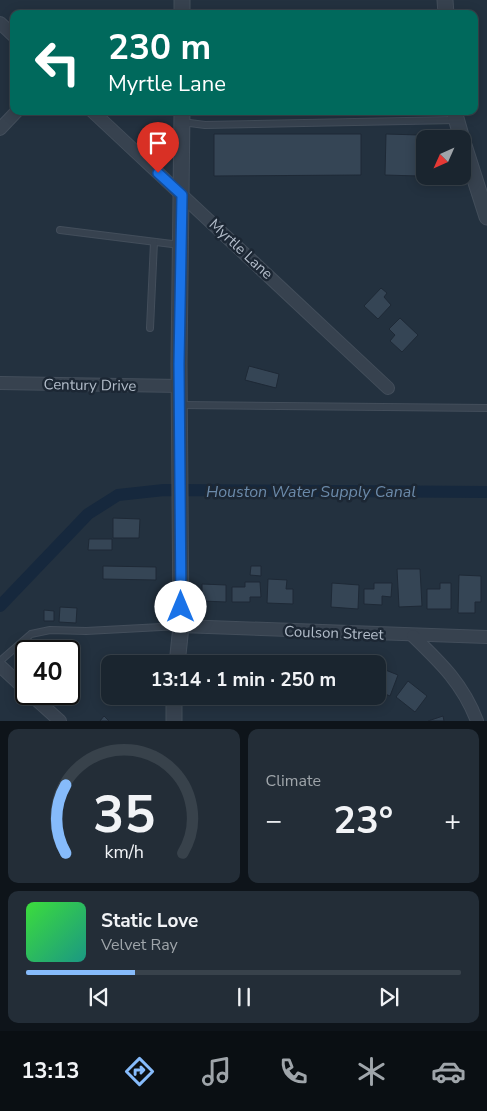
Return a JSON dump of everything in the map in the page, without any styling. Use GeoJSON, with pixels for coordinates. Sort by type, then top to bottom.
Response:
{"type":"FeatureCollection","features":[{"type":"Feature","properties":{"kind":"street"},"geometry":{"type":"LineString","coordinates":[[0,23],[10,32]]}},
{"type":"Feature","properties":{"kind":"street"},"geometry":{"type":"LineString","coordinates":[[0,129],[13,115]]}},
{"type":"Feature","properties":{"kind":"street","name":"Myrtle Lane"},"geometry":{"type":"LineString","coordinates":[[96,115],[388,388]]}},
{"type":"Feature","properties":{"kind":"street"},"geometry":{"type":"LineString","coordinates":[[178,655],[181,626],[182,116]]}},
{"type":"Feature","properties":{"kind":"street"},"geometry":{"type":"LineString","coordinates":[[456,116],[460,130]]}},
{"type":"Feature","properties":{"kind":"street"},"geometry":{"type":"LineString","coordinates":[[471,167],[487,217]]}},
{"type":"Feature","properties":{"kind":"street","name":"Century Drive"},"geometry":{"type":"LineString","coordinates":[[0,382],[180,386]]}},
{"type":"Feature","properties":{"kind":"street","name":"Coulson Street"},"geometry":{"type":"LineString","coordinates":[[181,626],[413,636],[487,637]]}},
{"type":"Feature","properties":{"kind":"street"},"geometry":{"type":"LineString","coordinates":[[413,636],[448,669],[470,702],[477,721]]}},
{"type":"Feature","properties":{"kind":"street"},"geometry":{"type":"LineString","coordinates":[[0,666],[15,680]]}},
{"type":"Feature","properties":{"kind":"street"},"geometry":{"type":"LineString","coordinates":[[42,705],[60,721]]}},
{"type":"Feature","properties":{"kind":"street"},"geometry":{"type":"LineString","coordinates":[[174,705],[174,721]]}},
{"type":"Feature","properties":{"kind":"lane"},"geometry":{"type":"LineString","coordinates":[[182,116],[204,125],[456,116]]}},
{"type":"Feature","properties":{"kind":"lane"},"geometry":{"type":"LineString","coordinates":[[60,230],[181,245]]}},
{"type":"Feature","properties":{"kind":"lane"},"geometry":{"type":"LineString","coordinates":[[150,328],[154,242]]}},
{"type":"Feature","properties":{"kind":"lane"},"geometry":{"type":"LineString","coordinates":[[180,405],[487,408]]}},
{"type":"Feature","properties":{"kind":"lane"},"geometry":{"type":"LineString","coordinates":[[0,661],[31,634],[50,630],[86,631],[181,626]]}},
{"type":"Feature","properties":{"kind":"building"},"geometry":{"type":"Polygon","coordinates":[[[214,134],[361,134],[361,175],[214,176],[214,134]]]}},
{"type":"Feature","properties":{"kind":"building"},"geometry":{"type":"Polygon","coordinates":[[[386,134],[416,135],[416,176],[385,175],[386,134]]]}},
{"type":"Feature","properties":{"kind":"building"},"geometry":{"type":"Polygon","coordinates":[[[381,288],[387,293],[384,297],[391,305],[378,319],[364,306],[381,288]]]}},
{"type":"Feature","properties":{"kind":"building"},"geometry":{"type":"Polygon","coordinates":[[[400,318],[418,335],[402,352],[390,341],[395,335],[389,329],[400,318]]]}},
{"type":"Feature","properties":{"kind":"building"},"geometry":{"type":"Polygon","coordinates":[[[249,366],[279,374],[276,388],[245,380],[249,366]]]}},
{"type":"Feature","properties":{"kind":"building"},"geometry":{"type":"Polygon","coordinates":[[[113,518],[140,519],[139,538],[113,538],[113,518]]]}},
{"type":"Feature","properties":{"kind":"building"},"geometry":{"type":"Polygon","coordinates":[[[89,539],[112,539],[112,550],[88,550],[89,539]]]}},
{"type":"Feature","properties":{"kind":"building"},"geometry":{"type":"Polygon","coordinates":[[[103,566],[156,567],[156,580],[103,579],[103,566]]]}},
{"type":"Feature","properties":{"kind":"building"},"geometry":{"type":"Polygon","coordinates":[[[251,566],[261,566],[261,576],[250,575],[251,566]]]}},
{"type":"Feature","properties":{"kind":"building"},"geometry":{"type":"Polygon","coordinates":[[[397,569],[420,569],[422,606],[399,607],[397,569]]]}},
{"type":"Feature","properties":{"kind":"building"},"geometry":{"type":"Polygon","coordinates":[[[459,575],[481,576],[481,602],[475,602],[475,613],[458,613],[459,575]]]}},
{"type":"Feature","properties":{"kind":"building"},"geometry":{"type":"Polygon","coordinates":[[[268,579],[287,580],[286,589],[293,589],[293,604],[267,603],[268,579]]]}},
{"type":"Feature","properties":{"kind":"building"},"geometry":{"type":"Polygon","coordinates":[[[245,582],[260,582],[261,597],[250,597],[250,602],[232,602],[232,587],[245,587],[245,582]]]}},
{"type":"Feature","properties":{"kind":"building"},"geometry":{"type":"Polygon","coordinates":[[[332,583],[359,585],[358,609],[331,607],[332,583]]]}},
{"type":"Feature","properties":{"kind":"building"},"geometry":{"type":"Polygon","coordinates":[[[374,583],[392,583],[391,597],[382,596],[382,605],[364,604],[364,589],[374,589],[374,583]]]}},
{"type":"Feature","properties":{"kind":"building"},"geometry":{"type":"Polygon","coordinates":[[[440,583],[451,583],[451,609],[427,609],[427,589],[440,589],[440,583]]]}},
{"type":"Feature","properties":{"kind":"building"},"geometry":{"type":"Polygon","coordinates":[[[202,584],[226,585],[226,602],[202,601],[202,584]]]}},
{"type":"Feature","properties":{"kind":"building"},"geometry":{"type":"Polygon","coordinates":[[[60,607],[77,608],[76,623],[59,622],[60,607]]]}},
{"type":"Feature","properties":{"kind":"building"},"geometry":{"type":"Polygon","coordinates":[[[44,610],[54,611],[54,621],[44,621],[44,610]]]}},
{"type":"Feature","properties":{"kind":"building"},"geometry":{"type":"Polygon","coordinates":[[[386,670],[398,675],[390,696],[386,694],[386,670]]]}},
{"type":"Feature","properties":{"kind":"building"},"geometry":{"type":"Polygon","coordinates":[[[408,681],[427,696],[415,712],[396,697],[408,681]]]}},
{"type":"Feature","properties":{"kind":"building"},"geometry":{"type":"Polygon","coordinates":[[[104,716],[109,721],[100,721],[104,716]]]}},
{"type":"Feature","properties":{"kind":"building"},"geometry":{"type":"Polygon","coordinates":[[[443,716],[444,721],[428,721],[443,716]]]}},
{"type":"Feature","properties":{"kind":"waterway","name":"Houston Water Supply Canal"},"geometry":{"type":"LineString","coordinates":[[0,606],[88,514],[118,495],[164,490],[487,492]]}},
{"type":"Feature","properties":{"kind":"route"},"geometry":{"type":"LineString","coordinates":[[158,173],[182,195],[179,364],[181,607]]}}]}
